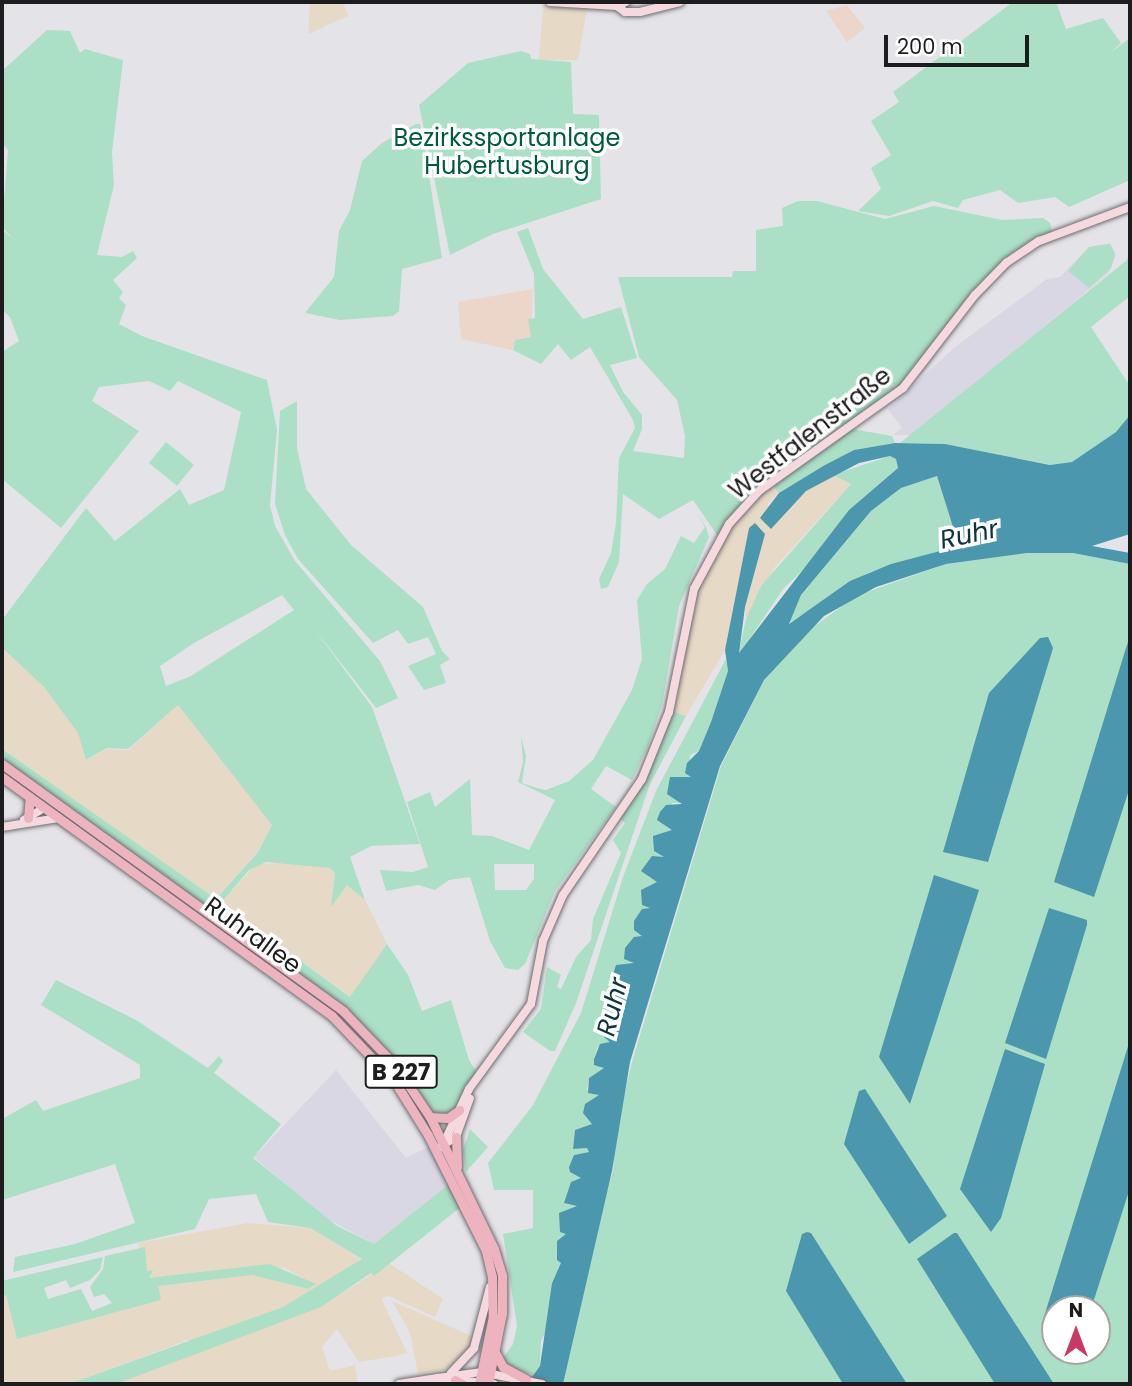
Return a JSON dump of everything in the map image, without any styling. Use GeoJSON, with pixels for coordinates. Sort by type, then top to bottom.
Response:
{"type":"FeatureCollection","features":[{"type":"Feature","properties":{"kind":"main road"},"geometry":{"type":"LineString","coordinates":[[550,2],[617,6],[626,2]]}},
{"type":"Feature","properties":{"kind":"main road"},"geometry":{"type":"LineString","coordinates":[[617,6],[625,12],[640,12],[680,2]]}},
{"type":"Feature","properties":{"kind":"main road","name":"Westfalenstraße"},"geometry":{"type":"LineString","coordinates":[[441,1160],[443,1145],[459,1110],[531,1004],[543,941],[563,895],[642,779],[669,712],[694,589],[733,518],[760,491],[903,388],[975,295],[1006,263],[1039,241],[1130,207]]}},
{"type":"Feature","properties":{"kind":"main road","name":"Ruhrallee"},"geometry":{"type":"LineString","coordinates":[[2,764],[344,1012],[377,1043],[430,1117],[443,1145]]}},
{"type":"Feature","properties":{"kind":"main road","name":"Ruhrallee"},"geometry":{"type":"LineString","coordinates":[[2,777],[344,1026],[395,1082],[430,1137],[441,1160]]}},
{"type":"Feature","properties":{"kind":"main road"},"geometry":{"type":"LineString","coordinates":[[28,818],[30,797],[42,793]]}},
{"type":"Feature","properties":{"kind":"main road"},"geometry":{"type":"LineString","coordinates":[[19,824],[44,808],[62,808]]}},
{"type":"Feature","properties":{"kind":"main road"},"geometry":{"type":"LineString","coordinates":[[2,827],[58,818]]}},
{"type":"Feature","properties":{"kind":"main road","name":"Westfalenstraße"},"geometry":{"type":"LineString","coordinates":[[456,1137],[480,1076]]}},
{"type":"Feature","properties":{"kind":"main road"},"geometry":{"type":"LineString","coordinates":[[430,1117],[448,1118],[459,1110]]}},
{"type":"Feature","properties":{"kind":"main road"},"geometry":{"type":"LineString","coordinates":[[430,1137],[443,1145],[456,1137]]}},
{"type":"Feature","properties":{"kind":"main road"},"geometry":{"type":"LineString","coordinates":[[454,1179],[456,1137]]}},
{"type":"Feature","properties":{"kind":"main road","name":"B 227"},"geometry":{"type":"LineString","coordinates":[[443,1145],[454,1179]]}},
{"type":"Feature","properties":{"kind":"main road","name":"B 227"},"geometry":{"type":"LineString","coordinates":[[441,1160],[464,1198],[502,1276],[496,1354],[484,1380]]}},
{"type":"Feature","properties":{"kind":"main road","name":"B 227"},"geometry":{"type":"LineString","coordinates":[[464,1198],[486,1251],[492,1278],[493,1315],[484,1380]]}},
{"type":"Feature","properties":{"kind":"main road"},"geometry":{"type":"LineString","coordinates":[[456,1379],[474,1348],[492,1278]]}},
{"type":"Feature","properties":{"kind":"main road"},"geometry":{"type":"LineString","coordinates":[[496,1354],[513,1375]]}},
{"type":"Feature","properties":{"kind":"main road"},"geometry":{"type":"LineString","coordinates":[[399,1384],[438,1378],[484,1380],[513,1375],[541,1384]]}},
{"type":"Feature","properties":{"kind":"main road"},"geometry":{"type":"LineString","coordinates":[[484,1380],[494,1384]]}},
{"type":"Feature","properties":{"kind":"shaded area"},"geometry":{"type":"Polygon","coordinates":[[[310,2],[343,2],[348,16],[308,34],[310,2]]]}},
{"type":"Feature","properties":{"kind":"shaded area"},"geometry":{"type":"Polygon","coordinates":[[[543,5],[587,9],[578,60],[539,60],[543,5]]]}},
{"type":"Feature","properties":{"kind":"shaded area"},"geometry":{"type":"Polygon","coordinates":[[[847,5],[865,28],[847,42],[826,11],[847,5]]]}},
{"type":"Feature","properties":{"kind":"shaded area"},"geometry":{"type":"Polygon","coordinates":[[[1110,243],[1116,254],[1109,273],[913,435],[893,435],[902,428],[888,409],[955,347],[1047,279],[1060,277],[1089,247],[1110,243]]]}},
{"type":"Feature","properties":{"kind":"shaded area"},"geometry":{"type":"Polygon","coordinates":[[[533,289],[531,337],[515,340],[512,350],[461,339],[458,302],[533,289]]]}},
{"type":"Feature","properties":{"kind":"shaded area"},"geometry":{"type":"Polygon","coordinates":[[[833,475],[851,484],[775,567],[746,619],[745,607],[762,538],[749,528],[725,650],[686,716],[671,711],[694,589],[717,542],[771,483],[779,493],[768,503],[774,526],[806,491],[833,475]]]}},
{"type":"Feature","properties":{"kind":"shaded area"},"geometry":{"type":"Polygon","coordinates":[[[2,649],[44,687],[78,733],[87,760],[107,749],[128,750],[178,705],[272,825],[258,851],[216,899],[2,750],[2,649]]]}},
{"type":"Feature","properties":{"kind":"shaded area"},"geometry":{"type":"Polygon","coordinates":[[[287,863],[330,868],[335,873],[331,906],[347,885],[365,900],[387,944],[351,997],[221,903],[256,864],[287,863]]]}},
{"type":"Feature","properties":{"kind":"shaded area"},"geometry":{"type":"Polygon","coordinates":[[[336,1070],[406,1158],[432,1145],[449,1184],[374,1244],[322,1216],[254,1157],[336,1070]]]}},
{"type":"Feature","properties":{"kind":"shaded area"},"geometry":{"type":"Polygon","coordinates":[[[248,1223],[310,1228],[362,1260],[283,1307],[190,1344],[188,1340],[69,1384],[2,1384],[2,1296],[6,1295],[17,1339],[161,1300],[157,1286],[252,1275],[307,1289],[315,1285],[285,1268],[149,1278],[138,1243],[248,1223]]]}},
{"type":"Feature","properties":{"kind":"shaded area"},"geometry":{"type":"Polygon","coordinates":[[[389,1263],[443,1299],[435,1317],[389,1296],[381,1298],[407,1353],[359,1362],[337,1329],[322,1347],[330,1371],[355,1365],[358,1384],[115,1384],[322,1306],[389,1263]]]}},
{"type":"Feature","properties":{"kind":"shaded area"},"geometry":{"type":"Polygon","coordinates":[[[392,1301],[476,1338],[472,1347],[454,1368],[418,1374],[410,1333],[392,1301]]]}},
{"type":"Feature","properties":{"kind":"green space"},"geometry":{"type":"Polygon","coordinates":[[[1013,2],[1056,2],[1066,29],[1103,18],[1121,43],[1110,53],[1130,38],[1130,180],[1069,207],[1055,197],[1018,203],[1000,190],[963,200],[958,208],[933,201],[889,216],[858,211],[881,189],[871,168],[891,155],[871,121],[899,102],[893,92],[1013,2]]]}},
{"type":"Feature","properties":{"kind":"green space"},"geometry":{"type":"Polygon","coordinates":[[[47,30],[70,31],[80,53],[85,49],[123,60],[112,152],[114,185],[97,255],[122,257],[133,251],[137,258],[113,280],[123,292],[119,298],[126,305],[119,324],[142,336],[267,380],[277,430],[270,505],[275,526],[295,561],[380,661],[398,698],[376,708],[313,627],[372,707],[420,844],[371,846],[350,857],[365,900],[347,885],[331,907],[335,873],[330,868],[266,862],[249,870],[221,903],[350,997],[387,944],[408,975],[422,1011],[451,1000],[469,1060],[479,1076],[452,1115],[430,1117],[439,1145],[357,1037],[2,776],[2,749],[216,899],[258,852],[272,825],[178,705],[128,749],[107,748],[86,760],[78,733],[44,687],[2,648],[2,620],[86,508],[115,541],[180,489],[189,505],[224,490],[241,412],[178,381],[170,391],[149,381],[99,387],[92,401],[139,431],[61,528],[2,479],[2,352],[19,341],[10,317],[2,310],[2,230],[12,238],[2,227],[8,150],[2,143],[2,71],[47,30]],[[282,595],[194,643],[160,666],[166,686],[191,676],[294,610],[282,595]]]}},
{"type":"Feature","properties":{"kind":"green space","name":"Bezirkssportanlage Hubertusburg"},"geometry":{"type":"Polygon","coordinates":[[[521,51],[530,54],[531,59],[571,62],[573,114],[599,115],[601,199],[493,234],[450,255],[419,105],[468,63],[521,51]]]}},
{"type":"Feature","properties":{"kind":"green space"},"geometry":{"type":"Polygon","coordinates":[[[420,124],[424,144],[442,258],[402,269],[399,311],[393,316],[340,320],[305,313],[334,277],[339,231],[350,210],[362,161],[382,143],[420,124]]]}},
{"type":"Feature","properties":{"kind":"green space"},"geometry":{"type":"Polygon","coordinates":[[[798,201],[817,201],[885,219],[934,206],[1002,220],[1043,218],[1050,223],[1053,235],[1006,262],[917,373],[852,429],[892,436],[895,443],[854,450],[779,493],[771,482],[719,538],[693,500],[659,519],[623,494],[619,562],[608,587],[601,589],[599,579],[611,553],[616,523],[619,458],[635,428],[633,420],[590,347],[571,360],[558,344],[541,364],[513,350],[515,340],[531,337],[528,319],[535,318],[534,274],[517,232],[528,228],[543,269],[583,319],[621,307],[637,358],[610,365],[623,392],[642,415],[642,429],[633,451],[684,458],[685,436],[677,400],[639,357],[618,277],[732,277],[733,271],[756,271],[756,230],[783,226],[782,208],[798,201]]]}},
{"type":"Feature","properties":{"kind":"green space"},"geometry":{"type":"Polygon","coordinates":[[[1110,244],[1115,254],[1111,268],[1089,288],[1068,271],[1089,247],[1110,244]]]}},
{"type":"Feature","properties":{"kind":"green space"},"geometry":{"type":"Polygon","coordinates":[[[1130,251],[1130,296],[1091,327],[1130,386],[1130,415],[1116,432],[1072,462],[1051,465],[945,444],[900,443],[1127,260],[1130,251]]]}},
{"type":"Feature","properties":{"kind":"green space"},"geometry":{"type":"Polygon","coordinates":[[[297,401],[297,448],[306,489],[351,545],[423,607],[442,651],[450,659],[440,665],[446,683],[424,690],[408,666],[436,654],[428,637],[408,644],[398,630],[373,643],[298,559],[285,535],[275,504],[280,411],[297,401]]]}},
{"type":"Feature","properties":{"kind":"green space"},"geometry":{"type":"Polygon","coordinates":[[[166,442],[194,465],[177,486],[149,463],[166,442]]]}},
{"type":"Feature","properties":{"kind":"green space"},"geometry":{"type":"Polygon","coordinates":[[[890,456],[896,459],[898,468],[849,510],[810,563],[783,589],[738,656],[746,619],[761,586],[851,484],[833,475],[890,456]]]}},
{"type":"Feature","properties":{"kind":"green space"},"geometry":{"type":"Polygon","coordinates":[[[937,476],[959,546],[870,572],[789,623],[801,595],[871,511],[901,488],[937,476]]]}},
{"type":"Feature","properties":{"kind":"green space"},"geometry":{"type":"Polygon","coordinates":[[[697,512],[706,527],[709,537],[679,606],[662,705],[648,746],[632,780],[606,766],[591,789],[616,807],[555,891],[525,964],[518,970],[505,968],[490,941],[470,877],[449,880],[435,890],[418,885],[386,891],[380,870],[413,872],[428,867],[407,802],[430,792],[435,807],[470,779],[472,835],[492,836],[529,850],[555,800],[518,782],[523,762],[521,736],[526,756],[522,783],[537,788],[546,790],[569,781],[593,760],[632,690],[642,659],[637,600],[647,584],[665,569],[681,536],[694,543],[705,527],[697,512]],[[494,864],[495,890],[526,890],[534,879],[534,864],[494,864]]]}},
{"type":"Feature","properties":{"kind":"green space"},"geometry":{"type":"Polygon","coordinates":[[[1027,553],[1073,553],[1130,564],[1130,1384],[563,1384],[582,1285],[613,1170],[618,1120],[632,1062],[721,766],[764,680],[805,633],[856,596],[946,564],[1027,553]]]}},
{"type":"Feature","properties":{"kind":"green space"},"geometry":{"type":"Polygon","coordinates":[[[726,659],[728,671],[711,722],[699,751],[690,755],[691,777],[671,777],[682,803],[672,803],[673,829],[626,989],[603,1008],[619,1015],[610,1042],[597,1048],[594,1059],[604,1068],[589,1078],[587,1090],[599,1094],[592,1124],[575,1130],[573,1149],[587,1148],[589,1152],[574,1155],[569,1167],[581,1178],[565,1203],[577,1206],[567,1234],[557,1241],[557,1260],[562,1263],[552,1282],[548,1327],[541,1341],[540,1366],[534,1375],[514,1369],[503,1358],[513,1344],[517,1326],[503,1234],[533,1228],[533,1190],[494,1190],[488,1163],[533,1105],[581,1013],[623,877],[656,791],[726,659]]]}},
{"type":"Feature","properties":{"kind":"green space"},"geometry":{"type":"Polygon","coordinates":[[[671,711],[686,716],[650,784],[576,1003],[555,1051],[550,1051],[523,1032],[541,1009],[547,967],[561,975],[557,987],[561,989],[576,957],[591,940],[593,919],[621,853],[613,840],[625,823],[619,818],[671,711]]]}},
{"type":"Feature","properties":{"kind":"green space"},"geometry":{"type":"Polygon","coordinates":[[[56,980],[136,1020],[208,1068],[219,1056],[223,1061],[214,1073],[281,1124],[253,1158],[337,1226],[374,1244],[449,1184],[462,1206],[374,1276],[371,1273],[321,1307],[116,1384],[69,1384],[283,1307],[362,1259],[310,1228],[268,1222],[256,1194],[209,1199],[195,1229],[13,1272],[15,1257],[75,1244],[135,1223],[115,1164],[2,1200],[2,1119],[36,1100],[43,1111],[140,1078],[140,1065],[41,1005],[56,980]]]}},
{"type":"Feature","properties":{"kind":"green space"},"geometry":{"type":"Polygon","coordinates":[[[470,1129],[488,1147],[466,1172],[463,1150],[470,1129]]]}},
{"type":"Feature","properties":{"kind":"green space"},"geometry":{"type":"Polygon","coordinates":[[[145,1247],[147,1271],[153,1270],[149,1278],[270,1264],[316,1284],[308,1289],[252,1275],[158,1286],[161,1300],[17,1339],[6,1295],[2,1296],[2,1281],[103,1257],[100,1270],[90,1280],[70,1288],[66,1280],[44,1288],[48,1299],[81,1289],[92,1311],[112,1303],[104,1294],[94,1297],[90,1287],[103,1269],[105,1256],[145,1247]]]}},
{"type":"Feature","properties":{"kind":"water","name":"Ruhr"},"geometry":{"type":"Polygon","coordinates":[[[1130,415],[1130,534],[1092,546],[1130,553],[1130,564],[1073,553],[1027,553],[946,564],[876,587],[824,616],[764,680],[720,766],[630,1062],[612,1171],[563,1384],[527,1384],[540,1366],[552,1283],[561,1263],[557,1260],[557,1241],[566,1234],[560,1232],[559,1213],[577,1206],[564,1203],[571,1182],[581,1178],[570,1172],[569,1167],[574,1155],[589,1152],[587,1148],[573,1149],[575,1130],[592,1124],[583,1113],[585,1104],[599,1095],[588,1093],[589,1078],[604,1068],[594,1065],[594,1059],[600,1044],[610,1042],[604,1037],[611,1018],[619,1015],[603,1008],[615,991],[626,989],[613,983],[616,965],[634,963],[624,959],[625,948],[634,937],[642,936],[634,930],[634,921],[642,909],[650,908],[642,905],[641,890],[657,882],[641,871],[652,856],[664,857],[654,851],[653,836],[672,830],[657,820],[660,812],[666,805],[682,804],[667,794],[670,777],[691,777],[685,773],[687,763],[699,751],[728,671],[725,650],[749,528],[755,523],[765,534],[745,607],[739,653],[849,510],[898,468],[896,459],[890,456],[859,463],[806,491],[771,529],[760,518],[779,493],[825,465],[854,450],[895,443],[945,444],[1050,465],[1072,462],[1116,432],[1130,415]],[[937,476],[901,488],[871,511],[801,595],[789,624],[850,581],[891,564],[959,546],[937,476]]]}},
{"type":"Feature","properties":{"kind":"water"},"geometry":{"type":"Polygon","coordinates":[[[1130,635],[1130,787],[1094,897],[1054,882],[1130,635]]]}},
{"type":"Feature","properties":{"kind":"water"},"geometry":{"type":"Polygon","coordinates":[[[1048,637],[1053,648],[988,862],[943,852],[989,693],[1040,638],[1048,637]]]}},
{"type":"Feature","properties":{"kind":"water"},"geometry":{"type":"Polygon","coordinates":[[[934,875],[979,890],[910,1104],[879,1057],[934,875]]]}},
{"type":"Feature","properties":{"kind":"water"},"geometry":{"type":"Polygon","coordinates":[[[1049,908],[1087,920],[1087,925],[1046,1059],[1005,1043],[1049,908]]]}},
{"type":"Feature","properties":{"kind":"water"},"geometry":{"type":"Polygon","coordinates":[[[1130,1040],[1130,1188],[1096,1295],[1051,1295],[1130,1040]]]}},
{"type":"Feature","properties":{"kind":"water"},"geometry":{"type":"Polygon","coordinates":[[[1005,1049],[1045,1064],[1001,1218],[991,1232],[960,1189],[1005,1049]]]}},
{"type":"Feature","properties":{"kind":"water"},"geometry":{"type":"Polygon","coordinates":[[[865,1089],[947,1216],[909,1244],[844,1144],[859,1091],[865,1089]]]}},
{"type":"Feature","properties":{"kind":"water"},"geometry":{"type":"Polygon","coordinates":[[[811,1233],[907,1384],[843,1384],[786,1291],[802,1234],[811,1233]]]}},
{"type":"Feature","properties":{"kind":"water"},"geometry":{"type":"Polygon","coordinates":[[[957,1233],[1054,1384],[995,1384],[917,1259],[957,1233]]]}}]}
